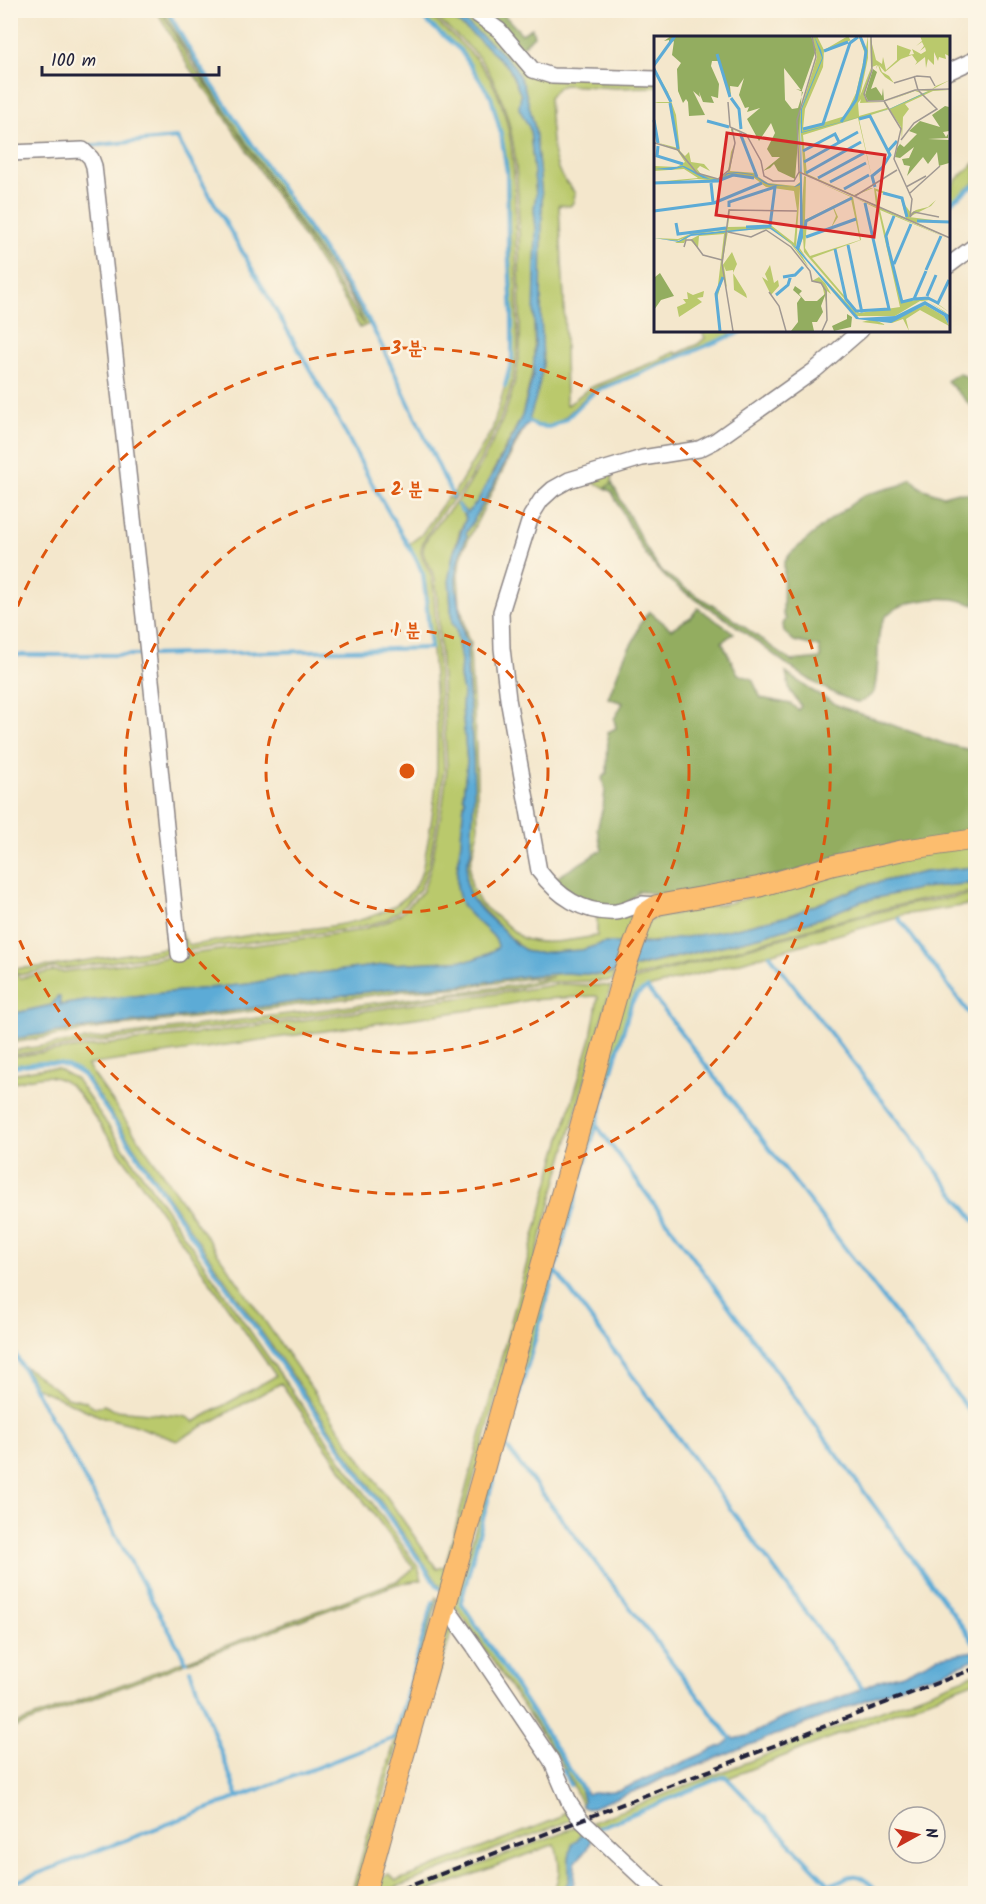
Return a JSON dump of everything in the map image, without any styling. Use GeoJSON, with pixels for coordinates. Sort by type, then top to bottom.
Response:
{"type":"FeatureCollection","features":[{"type":"Feature","properties":{"kind":"main road"},"geometry":{"type":"LineString","coordinates":[[365,1893],[622,977],[645,913],[657,905],[758,887],[834,865],[892,852],[975,839]]}},
{"type":"Feature","properties":{"kind":"street"},"geometry":{"type":"LineString","coordinates":[[471,10],[499,30],[533,69],[552,76],[654,79]]}},
{"type":"Feature","properties":{"kind":"street"},"geometry":{"type":"LineString","coordinates":[[950,71],[975,59]]}},
{"type":"Feature","properties":{"kind":"street"},"geometry":{"type":"LineString","coordinates":[[10,153],[83,150],[91,158],[94,166],[179,954]]}},
{"type":"Feature","properties":{"kind":"street"},"geometry":{"type":"LineString","coordinates":[[950,264],[975,245]]}},
{"type":"Feature","properties":{"kind":"street"},"geometry":{"type":"LineString","coordinates":[[657,905],[642,904],[614,912],[583,907],[558,893],[539,871],[508,699],[502,648],[501,612],[531,516],[541,500],[553,489],[569,480],[642,458],[699,449],[715,441],[815,370],[859,332]]}},
{"type":"Feature","properties":{"kind":"street"},"geometry":{"type":"LineString","coordinates":[[446,1606],[550,1760],[570,1804],[581,1820],[659,1893]]}},
{"type":"Feature","properties":{"kind":"green space"},"geometry":{"type":"Polygon","coordinates":[[[157,11],[161,11],[192,65],[364,324],[346,290],[197,68],[162,11],[165,11],[194,60],[286,195],[369,324],[360,328],[345,301],[217,105],[188,66],[157,11]]]}},
{"type":"Feature","properties":{"kind":"green space"},"geometry":{"type":"Polygon","coordinates":[[[418,11],[426,11],[475,57],[493,84],[502,105],[508,128],[514,176],[518,346],[512,385],[491,439],[462,491],[445,508],[432,526],[421,551],[434,588],[444,768],[429,865],[420,889],[398,912],[385,920],[356,928],[183,951],[180,932],[188,944],[193,945],[256,934],[331,926],[378,914],[398,904],[413,890],[422,871],[436,786],[436,715],[427,590],[423,572],[409,544],[421,535],[448,497],[452,499],[454,497],[454,493],[492,430],[513,359],[508,172],[502,134],[491,97],[461,49],[418,11]]]}},
{"type":"Feature","properties":{"kind":"green space"},"geometry":{"type":"Polygon","coordinates":[[[429,11],[443,11],[476,37],[509,68],[521,95],[519,108],[530,129],[536,195],[534,209],[536,228],[534,365],[522,416],[477,502],[466,513],[460,505],[457,506],[466,518],[460,530],[449,577],[452,623],[456,629],[461,661],[460,677],[467,762],[457,874],[458,890],[463,906],[494,937],[498,947],[488,954],[471,960],[391,964],[248,984],[60,1005],[57,997],[52,1005],[11,1014],[10,976],[14,974],[20,978],[53,971],[62,972],[356,931],[386,922],[400,914],[423,891],[431,866],[447,768],[437,595],[434,576],[424,558],[424,544],[466,489],[493,441],[511,395],[520,346],[517,172],[510,128],[496,86],[485,66],[429,11]]]}},
{"type":"Feature","properties":{"kind":"green space"},"geometry":{"type":"Polygon","coordinates":[[[452,11],[468,11],[532,71],[654,81],[654,87],[616,88],[564,85],[557,88],[549,98],[557,167],[575,194],[570,206],[559,205],[566,404],[568,405],[589,388],[698,344],[705,338],[702,332],[729,332],[731,335],[598,388],[564,418],[547,426],[538,425],[529,420],[543,365],[542,198],[535,129],[524,86],[514,66],[452,11]]]}},
{"type":"Feature","properties":{"kind":"green space"},"geometry":{"type":"Polygon","coordinates":[[[477,11],[514,11],[503,14],[522,34],[532,28],[534,36],[518,51],[477,11]]]}},
{"type":"Feature","properties":{"kind":"green space"},"geometry":{"type":"Polygon","coordinates":[[[975,163],[975,182],[950,202],[951,190],[960,176],[975,163]]]}},
{"type":"Feature","properties":{"kind":"green space"},"geometry":{"type":"Polygon","coordinates":[[[959,373],[975,380],[975,410],[947,381],[959,373]]]}},
{"type":"Feature","properties":{"kind":"green space"},"geometry":{"type":"Polygon","coordinates":[[[524,428],[464,548],[458,574],[460,606],[467,637],[471,643],[476,747],[478,831],[470,865],[470,877],[472,888],[481,904],[522,938],[531,941],[559,942],[597,936],[597,912],[642,906],[623,943],[604,943],[582,950],[537,953],[521,948],[473,900],[466,880],[467,864],[471,852],[473,757],[467,650],[455,581],[458,559],[466,533],[524,428]]]}},
{"type":"Feature","properties":{"kind":"green space"},"geometry":{"type":"Polygon","coordinates":[[[612,469],[612,483],[605,488],[577,479],[612,469]]]}},
{"type":"Feature","properties":{"kind":"green space"},"geometry":{"type":"Polygon","coordinates":[[[911,478],[921,488],[943,496],[958,492],[975,495],[975,605],[953,599],[935,599],[913,602],[893,610],[886,616],[879,633],[874,692],[859,702],[838,695],[808,679],[666,578],[646,554],[612,492],[605,488],[612,483],[659,569],[724,612],[791,661],[821,658],[819,647],[794,641],[784,632],[783,624],[786,619],[783,614],[784,563],[790,554],[826,523],[864,495],[901,485],[911,478]]]}},
{"type":"Feature","properties":{"kind":"green space"},"geometry":{"type":"Polygon","coordinates":[[[698,608],[734,633],[722,642],[738,674],[752,679],[761,698],[791,704],[798,710],[801,706],[790,691],[786,673],[839,706],[945,744],[975,751],[975,834],[674,897],[639,891],[627,903],[616,907],[597,906],[587,902],[554,882],[556,878],[602,850],[597,829],[605,790],[602,778],[607,773],[608,732],[616,728],[614,719],[623,703],[608,698],[640,624],[649,611],[671,629],[691,617],[698,608]]]}},
{"type":"Feature","properties":{"kind":"green space"},"geometry":{"type":"Polygon","coordinates":[[[975,844],[975,867],[925,872],[866,885],[788,916],[728,930],[674,940],[638,943],[645,924],[655,918],[733,902],[866,865],[975,844]]]}},
{"type":"Feature","properties":{"kind":"green space"},"geometry":{"type":"Polygon","coordinates":[[[975,883],[975,892],[873,911],[631,978],[630,969],[762,936],[821,918],[862,901],[922,888],[975,883]]]}},
{"type":"Feature","properties":{"kind":"green space"},"geometry":{"type":"Polygon","coordinates":[[[975,894],[975,904],[901,915],[648,988],[635,995],[631,1003],[504,1445],[500,1451],[461,1602],[580,1787],[582,1806],[558,1758],[457,1608],[453,1609],[627,982],[843,921],[911,904],[975,894]]]}},
{"type":"Feature","properties":{"kind":"green space"},"geometry":{"type":"Polygon","coordinates":[[[171,947],[177,952],[62,969],[53,968],[20,975],[11,973],[10,969],[51,966],[171,947]]]}},
{"type":"Feature","properties":{"kind":"green space"},"geometry":{"type":"Polygon","coordinates":[[[565,973],[602,975],[614,973],[613,980],[608,981],[543,982],[513,989],[454,995],[282,1020],[112,1040],[11,1055],[10,1051],[516,985],[553,977],[468,987],[403,991],[102,1028],[11,1043],[11,1039],[84,1028],[238,1010],[387,989],[463,985],[565,973]]]}},
{"type":"Feature","properties":{"kind":"green space"},"geometry":{"type":"Polygon","coordinates":[[[556,985],[611,986],[442,1592],[85,1075],[58,1062],[11,1066],[10,1057],[556,985]],[[598,997],[529,1000],[87,1065],[437,1569],[445,1566],[556,1155],[591,1038],[598,997]]]}},
{"type":"Feature","properties":{"kind":"green space"},"geometry":{"type":"Polygon","coordinates":[[[45,1068],[58,1069],[76,1079],[284,1380],[418,1567],[422,1580],[397,1584],[189,1662],[188,1660],[399,1580],[414,1568],[281,1383],[177,1441],[131,1424],[99,1416],[35,1387],[24,1366],[67,1397],[85,1401],[94,1407],[104,1405],[114,1410],[182,1416],[194,1422],[276,1376],[77,1092],[69,1084],[54,1077],[38,1077],[11,1083],[11,1074],[45,1068]]]}},
{"type":"Feature","properties":{"kind":"green space"},"geometry":{"type":"Polygon","coordinates":[[[436,1597],[438,1599],[357,1893],[351,1894],[436,1597]]]}},
{"type":"Feature","properties":{"kind":"green space"},"geometry":{"type":"Polygon","coordinates":[[[449,1624],[463,1637],[455,1632],[451,1633],[380,1878],[389,1874],[396,1881],[559,1818],[566,1807],[574,1819],[381,1893],[370,1894],[449,1624]]]}},
{"type":"Feature","properties":{"kind":"green space"},"geometry":{"type":"Polygon","coordinates":[[[184,1661],[184,1664],[11,1729],[11,1726],[184,1661]]]}},
{"type":"Feature","properties":{"kind":"green space"},"geometry":{"type":"Polygon","coordinates":[[[975,1674],[975,1681],[728,1778],[725,1775],[599,1827],[590,1823],[975,1674]]]}},
{"type":"Feature","properties":{"kind":"green space"},"geometry":{"type":"Polygon","coordinates":[[[581,1825],[584,1829],[575,1841],[569,1858],[569,1880],[562,1893],[552,1893],[559,1869],[555,1844],[424,1893],[405,1894],[581,1825]]]}},
{"type":"Feature","properties":{"kind":"water"},"geometry":{"type":"Polygon","coordinates":[[[443,11],[452,11],[514,66],[524,86],[535,129],[542,198],[543,365],[538,390],[528,424],[519,435],[466,533],[456,575],[463,631],[469,645],[467,669],[474,794],[471,852],[467,864],[466,880],[473,900],[514,943],[528,952],[537,953],[582,950],[604,943],[646,944],[728,930],[788,916],[866,885],[925,872],[975,867],[975,883],[922,888],[862,901],[821,918],[762,936],[602,975],[565,973],[463,985],[387,989],[11,1039],[11,1014],[52,1005],[57,997],[60,997],[60,1005],[248,984],[391,964],[471,960],[488,954],[498,947],[493,936],[465,908],[457,887],[467,762],[460,677],[461,661],[456,629],[452,623],[449,577],[453,555],[466,518],[462,511],[467,513],[477,502],[508,446],[522,416],[533,376],[536,195],[530,129],[519,108],[521,95],[509,68],[476,37],[443,11]]]}},
{"type":"Feature","properties":{"kind":"water"},"geometry":{"type":"Polygon","coordinates":[[[975,1651],[975,1659],[934,1676],[921,1678],[587,1809],[582,1806],[580,1787],[582,1786],[587,1794],[620,1790],[723,1745],[733,1737],[734,1739],[748,1736],[783,1718],[826,1704],[880,1680],[903,1674],[938,1657],[975,1651]]]}},
{"type":"Feature","properties":{"kind":"water"},"geometry":{"type":"Polygon","coordinates":[[[584,1829],[592,1835],[591,1842],[575,1863],[574,1882],[568,1893],[562,1894],[569,1880],[569,1858],[572,1844],[584,1829]]]}},
{"type":"Feature","properties":{"kind":"waterway"},"geometry":{"type":"LineString","coordinates":[[167,10],[195,59],[362,308],[453,497]]}},
{"type":"Feature","properties":{"kind":"waterway"},"geometry":{"type":"LineString","coordinates":[[417,10],[426,21],[460,50],[491,97],[501,134],[507,172],[512,313],[512,359],[505,386]]}},
{"type":"Feature","properties":{"kind":"waterway"},"geometry":{"type":"LineString","coordinates":[[86,146],[177,138],[415,557],[423,574],[431,648],[151,655]]}},
{"type":"Feature","properties":{"kind":"waterway"},"geometry":{"type":"LineString","coordinates":[[950,203],[976,184]]}},
{"type":"Feature","properties":{"kind":"waterway"},"geometry":{"type":"LineString","coordinates":[[526,420],[537,426],[550,427],[566,419],[594,392],[740,332]]}},
{"type":"Feature","properties":{"kind":"waterway"},"geometry":{"type":"LineString","coordinates":[[458,505],[462,511]]}},
{"type":"Feature","properties":{"kind":"waterway"},"geometry":{"type":"LineString","coordinates":[[10,655],[143,655]]}},
{"type":"Feature","properties":{"kind":"waterway"},"geometry":{"type":"LineString","coordinates":[[899,919],[976,1023]]}},
{"type":"Feature","properties":{"kind":"waterway"},"geometry":{"type":"LineString","coordinates":[[770,955],[976,1222]]}},
{"type":"Feature","properties":{"kind":"waterway"},"geometry":{"type":"LineString","coordinates":[[583,1790],[461,1602],[501,1451],[505,1445],[631,1004],[642,991],[647,988],[976,1420]]}},
{"type":"Feature","properties":{"kind":"waterway"},"geometry":{"type":"LineString","coordinates":[[10,1067],[48,1063],[74,1069],[83,1075],[217,1273],[439,1588]]}},
{"type":"Feature","properties":{"kind":"waterway"},"geometry":{"type":"LineString","coordinates":[[597,1126],[976,1645]]}},
{"type":"Feature","properties":{"kind":"waterway"},"geometry":{"type":"LineString","coordinates":[[555,1270],[864,1691]]}},
{"type":"Feature","properties":{"kind":"waterway"},"geometry":{"type":"LineString","coordinates":[[10,1345],[186,1661]]}},
{"type":"Feature","properties":{"kind":"waterway"},"geometry":{"type":"LineString","coordinates":[[505,1445],[732,1740]]}},
{"type":"Feature","properties":{"kind":"waterway"},"geometry":{"type":"LineString","coordinates":[[10,1884],[394,1738],[433,1602]]}},
{"type":"Feature","properties":{"kind":"waterway"},"geometry":{"type":"LineString","coordinates":[[190,1670],[238,1797]]}},
{"type":"Feature","properties":{"kind":"waterway"},"geometry":{"type":"LineString","coordinates":[[563,1770],[570,1785]]}},
{"type":"Feature","properties":{"kind":"waterway"},"geometry":{"type":"LineString","coordinates":[[599,1828],[725,1776],[829,1884],[859,1876],[868,1881],[880,1894]]}},
{"type":"Feature","properties":{"kind":"railway"},"geometry":{"type":"LineString","coordinates":[[389,1894],[976,1668]]}}]}
